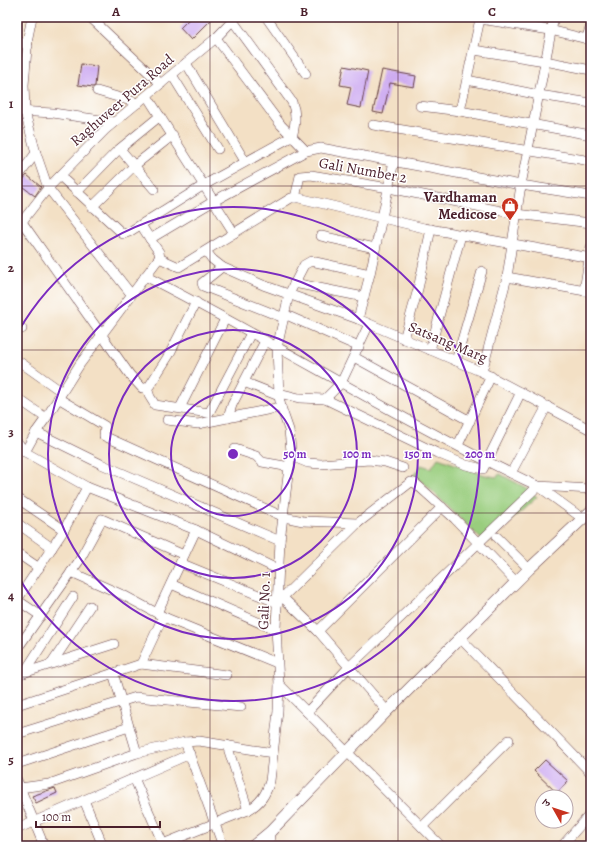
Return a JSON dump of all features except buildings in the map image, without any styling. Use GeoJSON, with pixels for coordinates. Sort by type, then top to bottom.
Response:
{"type":"FeatureCollection","features":[{"type":"Feature","properties":{"kind":"street"},"geometry":{"type":"LineString","coordinates":[[32,17],[19,114],[36,153],[48,188],[131,294]]}},
{"type":"Feature","properties":{"kind":"street"},"geometry":{"type":"LineString","coordinates":[[266,17],[306,74]]}},
{"type":"Feature","properties":{"kind":"street"},"geometry":{"type":"LineString","coordinates":[[458,445],[470,421],[487,374],[507,277],[521,185],[550,30],[554,17]]}},
{"type":"Feature","properties":{"kind":"street"},"geometry":{"type":"LineString","coordinates":[[93,18],[161,84]]}},
{"type":"Feature","properties":{"kind":"street"},"geometry":{"type":"LineString","coordinates":[[460,111],[480,18],[550,30],[589,40],[591,26]]}},
{"type":"Feature","properties":{"kind":"street"},"geometry":{"type":"LineString","coordinates":[[234,19],[292,102],[295,111],[295,121],[292,137]]}},
{"type":"Feature","properties":{"kind":"street","name":"Raghuveer Pura Road"},"geometry":{"type":"LineString","coordinates":[[19,225],[48,188],[114,122],[216,38],[234,19]]}},
{"type":"Feature","properties":{"kind":"street"},"geometry":{"type":"LineString","coordinates":[[216,38],[258,96],[292,137],[306,151]]}},
{"type":"Feature","properties":{"kind":"street"},"geometry":{"type":"LineString","coordinates":[[17,40],[28,46]]}},
{"type":"Feature","properties":{"kind":"street"},"geometry":{"type":"LineString","coordinates":[[474,50],[591,70]]}},
{"type":"Feature","properties":{"kind":"street"},"geometry":{"type":"LineString","coordinates":[[186,63],[243,158]]}},
{"type":"Feature","properties":{"kind":"street"},"geometry":{"type":"LineString","coordinates":[[172,75],[218,149]]}},
{"type":"Feature","properties":{"kind":"street"},"geometry":{"type":"LineString","coordinates":[[467,80],[539,95],[591,103]]}},
{"type":"Feature","properties":{"kind":"street"},"geometry":{"type":"LineString","coordinates":[[97,91],[138,102]]}},
{"type":"Feature","properties":{"kind":"street"},"geometry":{"type":"LineString","coordinates":[[147,96],[234,234]]}},
{"type":"Feature","properties":{"kind":"street"},"geometry":{"type":"LineString","coordinates":[[420,106],[460,111],[591,134]]}},
{"type":"Feature","properties":{"kind":"street"},"geometry":{"type":"LineString","coordinates":[[19,114],[53,113],[114,122]]}},
{"type":"Feature","properties":{"kind":"street"},"geometry":{"type":"LineString","coordinates":[[77,192],[120,149],[160,116]]}},
{"type":"Feature","properties":{"kind":"street"},"geometry":{"type":"LineString","coordinates":[[373,125],[591,161]]}},
{"type":"Feature","properties":{"kind":"street"},"geometry":{"type":"LineString","coordinates":[[92,206],[134,165],[173,135]]}},
{"type":"Feature","properties":{"kind":"street"},"geometry":{"type":"LineString","coordinates":[[60,176],[123,234],[141,225],[204,185],[292,137]]}},
{"type":"Feature","properties":{"kind":"street"},"geometry":{"type":"LineString","coordinates":[[120,149],[154,189]]}},
{"type":"Feature","properties":{"kind":"street"},"geometry":{"type":"LineString","coordinates":[[150,239],[214,201],[306,151],[328,149],[521,185],[591,196]]}},
{"type":"Feature","properties":{"kind":"street"},"geometry":{"type":"LineString","coordinates":[[17,178],[36,153]]}},
{"type":"Feature","properties":{"kind":"street"},"geometry":{"type":"LineString","coordinates":[[358,319],[370,274],[394,161]]}},
{"type":"Feature","properties":{"kind":"street","name":"Gali Number 2"},"geometry":{"type":"LineString","coordinates":[[295,198],[300,176],[311,175],[389,188],[516,214],[591,223]]}},
{"type":"Feature","properties":{"kind":"street"},"geometry":{"type":"LineString","coordinates":[[160,258],[177,267],[295,198],[431,229],[590,258]]}},
{"type":"Feature","properties":{"kind":"street"},"geometry":{"type":"LineString","coordinates":[[19,225],[138,385],[144,389],[147,388]]}},
{"type":"Feature","properties":{"kind":"street"},"geometry":{"type":"LineString","coordinates":[[141,225],[159,252],[160,258],[131,294],[60,395],[36,432],[19,447],[87,487],[196,530],[279,570]]}},
{"type":"Feature","properties":{"kind":"street"},"geometry":{"type":"LineString","coordinates":[[404,339],[418,289],[431,229]]}},
{"type":"Feature","properties":{"kind":"street"},"geometry":{"type":"LineString","coordinates":[[430,350],[461,235]]}},
{"type":"Feature","properties":{"kind":"street"},"geometry":{"type":"LineString","coordinates":[[321,236],[375,248]]}},
{"type":"Feature","properties":{"kind":"street"},"geometry":{"type":"LineString","coordinates":[[507,277],[587,291],[591,247]]}},
{"type":"Feature","properties":{"kind":"street"},"geometry":{"type":"LineString","coordinates":[[206,250],[212,259],[222,267],[207,278],[202,283],[203,286],[284,316],[359,347]]}},
{"type":"Feature","properties":{"kind":"street","name":"Gali No. 1"},"geometry":{"type":"LineString","coordinates":[[248,810],[260,801],[266,792],[270,781],[278,711],[279,684],[276,630],[280,598],[280,542],[291,456],[289,430],[281,407],[279,394],[277,348],[289,294],[304,265],[311,261],[370,274]]}},
{"type":"Feature","properties":{"kind":"street","name":"Satsang Marg"},"geometry":{"type":"LineString","coordinates":[[222,267],[289,294],[358,319],[487,374],[591,430]]}},
{"type":"Feature","properties":{"kind":"street"},"geometry":{"type":"LineString","coordinates":[[456,361],[482,271]]}},
{"type":"Feature","properties":{"kind":"street"},"geometry":{"type":"LineString","coordinates":[[145,276],[196,302],[341,383],[538,486],[586,514],[386,711],[270,832],[252,846]]}},
{"type":"Feature","properties":{"kind":"street"},"geometry":{"type":"LineString","coordinates":[[294,283],[364,297]]}},
{"type":"Feature","properties":{"kind":"street"},"geometry":{"type":"LineString","coordinates":[[147,388],[169,355],[196,302]]}},
{"type":"Feature","properties":{"kind":"street"},"geometry":{"type":"LineString","coordinates":[[180,408],[225,319]]}},
{"type":"Feature","properties":{"kind":"street"},"geometry":{"type":"LineString","coordinates":[[326,399],[341,383],[370,324]]}},
{"type":"Feature","properties":{"kind":"street"},"geometry":{"type":"LineString","coordinates":[[147,388],[150,397],[156,405],[209,413],[251,333]]}},
{"type":"Feature","properties":{"kind":"street"},"geometry":{"type":"LineString","coordinates":[[228,418],[265,341]]}},
{"type":"Feature","properties":{"kind":"street"},"geometry":{"type":"LineString","coordinates":[[354,357],[470,421]]}},
{"type":"Feature","properties":{"kind":"street"},"geometry":{"type":"LineString","coordinates":[[17,360],[60,395],[105,426],[104,436],[284,517],[303,521],[358,523]]}},
{"type":"Feature","properties":{"kind":"street"},"geometry":{"type":"LineString","coordinates":[[244,382],[279,394],[299,398],[326,399],[437,453],[466,465],[483,469],[521,392]]}},
{"type":"Feature","properties":{"kind":"street"},"geometry":{"type":"LineString","coordinates":[[17,398],[46,418]]}},
{"type":"Feature","properties":{"kind":"street"},"geometry":{"type":"LineString","coordinates":[[511,473],[547,406]]}},
{"type":"Feature","properties":{"kind":"street"},"geometry":{"type":"LineString","coordinates":[[167,420],[198,424],[281,407]]}},
{"type":"Feature","properties":{"kind":"street"},"geometry":{"type":"LineString","coordinates":[[36,432],[101,464],[280,542]]}},
{"type":"Feature","properties":{"kind":"street"},"geometry":{"type":"LineString","coordinates":[[235,449],[252,454],[262,462],[274,466],[290,467]]}},
{"type":"Feature","properties":{"kind":"street"},"geometry":{"type":"LineString","coordinates":[[291,456],[308,463],[321,464],[369,460],[385,462],[403,468]]}},
{"type":"Feature","properties":{"kind":"street"},"geometry":{"type":"LineString","coordinates":[[280,598],[358,523],[411,482],[416,484],[442,507],[516,582]]}},
{"type":"Feature","properties":{"kind":"street"},"geometry":{"type":"LineString","coordinates":[[307,712],[349,667],[538,486],[591,489]]}},
{"type":"Feature","properties":{"kind":"street"},"geometry":{"type":"LineString","coordinates":[[41,616],[18,596],[39,568],[64,530],[87,487]]}},
{"type":"Feature","properties":{"kind":"street"},"geometry":{"type":"LineString","coordinates":[[17,498],[64,530]]}},
{"type":"Feature","properties":{"kind":"street"},"geometry":{"type":"LineString","coordinates":[[318,631],[442,507]]}},
{"type":"Feature","properties":{"kind":"street"},"geometry":{"type":"LineString","coordinates":[[17,649],[71,572],[102,519],[182,559],[280,598],[318,631],[386,711]]}},
{"type":"Feature","properties":{"kind":"street"},"geometry":{"type":"LineString","coordinates":[[17,522],[52,548]]}},
{"type":"Feature","properties":{"kind":"street"},"geometry":{"type":"LineString","coordinates":[[157,613],[196,530]]}},
{"type":"Feature","properties":{"kind":"street"},"geometry":{"type":"LineString","coordinates":[[497,537],[529,569]]}},
{"type":"Feature","properties":{"kind":"street"},"geometry":{"type":"LineString","coordinates":[[17,553],[39,568]]}},
{"type":"Feature","properties":{"kind":"street"},"geometry":{"type":"LineString","coordinates":[[71,572],[123,595],[166,618],[277,663]]}},
{"type":"Feature","properties":{"kind":"street"},"geometry":{"type":"LineString","coordinates":[[171,584],[276,630]]}},
{"type":"Feature","properties":{"kind":"street"},"geometry":{"type":"LineString","coordinates":[[20,674],[73,597]]}},
{"type":"Feature","properties":{"kind":"street"},"geometry":{"type":"LineString","coordinates":[[52,663],[90,606]]}},
{"type":"Feature","properties":{"kind":"street"},"geometry":{"type":"LineString","coordinates":[[141,664],[161,621],[166,618]]}},
{"type":"Feature","properties":{"kind":"street"},"geometry":{"type":"LineString","coordinates":[[460,638],[591,772]]}},
{"type":"Feature","properties":{"kind":"street"},"geometry":{"type":"LineString","coordinates":[[20,674],[114,644]]}},
{"type":"Feature","properties":{"kind":"street"},"geometry":{"type":"LineString","coordinates":[[17,705],[141,664],[227,675]]}},
{"type":"Feature","properties":{"kind":"street"},"geometry":{"type":"LineString","coordinates":[[113,673],[137,753]]}},
{"type":"Feature","properties":{"kind":"street"},"geometry":{"type":"LineString","coordinates":[[279,684],[307,712],[341,757],[442,846]]}},
{"type":"Feature","properties":{"kind":"street"},"geometry":{"type":"LineString","coordinates":[[17,734],[122,700],[136,697],[240,707]]}},
{"type":"Feature","properties":{"kind":"street"},"geometry":{"type":"LineString","coordinates":[[17,764],[129,727]]}},
{"type":"Feature","properties":{"kind":"street"},"geometry":{"type":"LineString","coordinates":[[422,827],[509,740]]}},
{"type":"Feature","properties":{"kind":"street"},"geometry":{"type":"LineString","coordinates":[[44,846],[19,784],[49,784],[137,753],[185,742],[227,745],[273,753]]}},
{"type":"Feature","properties":{"kind":"street"},"geometry":{"type":"LineString","coordinates":[[185,742],[223,846]]}},
{"type":"Feature","properties":{"kind":"street"},"geometry":{"type":"LineString","coordinates":[[134,778],[162,845],[248,810],[227,745]]}},
{"type":"Feature","properties":{"kind":"street"},"geometry":{"type":"LineString","coordinates":[[17,829],[190,754]]}},
{"type":"Feature","properties":{"kind":"street"},"geometry":{"type":"LineString","coordinates":[[84,800],[103,846]]}},
{"type":"Feature","properties":{"kind":"street"},"geometry":{"type":"LineString","coordinates":[[562,846],[591,813]]}},
{"type":"Feature","properties":{"kind":"street"},"geometry":{"type":"LineString","coordinates":[[269,846],[270,832]]}},
{"type":"Feature","properties":{"kind":"green space"},"geometry":{"type":"Polygon","coordinates":[[[438,458],[485,475],[496,477],[500,474],[528,489],[537,497],[488,541],[484,542],[424,483],[413,476],[421,465],[431,468],[438,458]]]}},
{"type":"Feature","properties":{"kind":"place","name":"Vardhaman Medicose"},"geometry":{"type":"Point","coordinates":[510,221]}}]}
